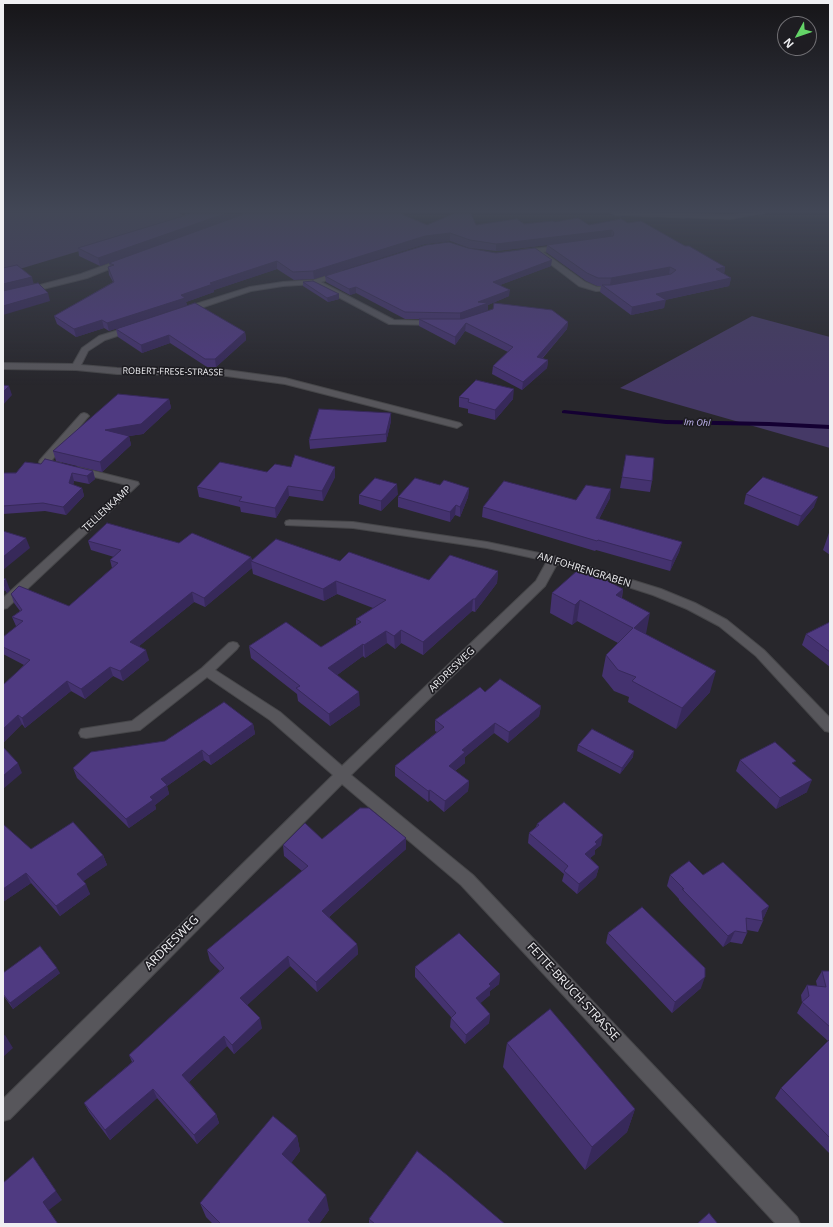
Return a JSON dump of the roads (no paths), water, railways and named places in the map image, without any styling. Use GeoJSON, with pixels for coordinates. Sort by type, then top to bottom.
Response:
{"type":"FeatureCollection","features":[{"type":"Feature","properties":{"kind":"street"},"geometry":{"type":"LineString","coordinates":[[3,297],[84,276],[100,270]]}},
{"type":"Feature","properties":{"kind":"street"},"geometry":{"type":"LineString","coordinates":[[563,270],[582,284],[596,289],[610,289],[625,286]]}},
{"type":"Feature","properties":{"kind":"street"},"geometry":{"type":"LineString","coordinates":[[177,313],[250,289],[283,284],[315,282],[347,271]]}},
{"type":"Feature","properties":{"kind":"street"},"geometry":{"type":"LineString","coordinates":[[315,282],[392,322],[445,323]]}},
{"type":"Feature","properties":{"kind":"street"},"geometry":{"type":"LineString","coordinates":[[76,367],[85,350],[102,338],[141,325]]}},
{"type":"Feature","properties":{"kind":"street","name":"ROBERT-FRESE-STRASSE"},"geometry":{"type":"LineString","coordinates":[[3,366],[76,367],[117,371],[218,372],[285,381],[457,425]]}},
{"type":"Feature","properties":{"kind":"street","name":"TELLENKAMP"},"geometry":{"type":"LineString","coordinates":[[3,605],[134,484],[44,462],[84,416]]}},
{"type":"Feature","properties":{"kind":"street","name":"AM FOHRENGRABEN"},"geometry":{"type":"LineString","coordinates":[[290,523],[354,525],[487,545],[554,559],[656,592],[691,606],[723,623],[760,652],[830,727]]}},
{"type":"Feature","properties":{"kind":"street","name":"ARDRESWEG"},"geometry":{"type":"LineString","coordinates":[[3,1112],[342,775],[541,583],[554,559]]}},
{"type":"Feature","properties":{"kind":"street"},"geometry":{"type":"LineString","coordinates":[[86,733],[135,726],[207,671],[233,646]]}},
{"type":"Feature","properties":{"kind":"street"},"geometry":{"type":"LineString","coordinates":[[207,671],[275,716],[342,775]]}},
{"type":"Feature","properties":{"kind":"street","name":"FETTE-BRUCH-STRASSE"},"geometry":{"type":"LineString","coordinates":[[342,775],[467,880],[790,1224]]}},
{"type":"Feature","properties":{"kind":"waterway","name":"Im Ohl"},"geometry":{"type":"LineString","coordinates":[[564,412],[666,422],[830,427]]}}]}
